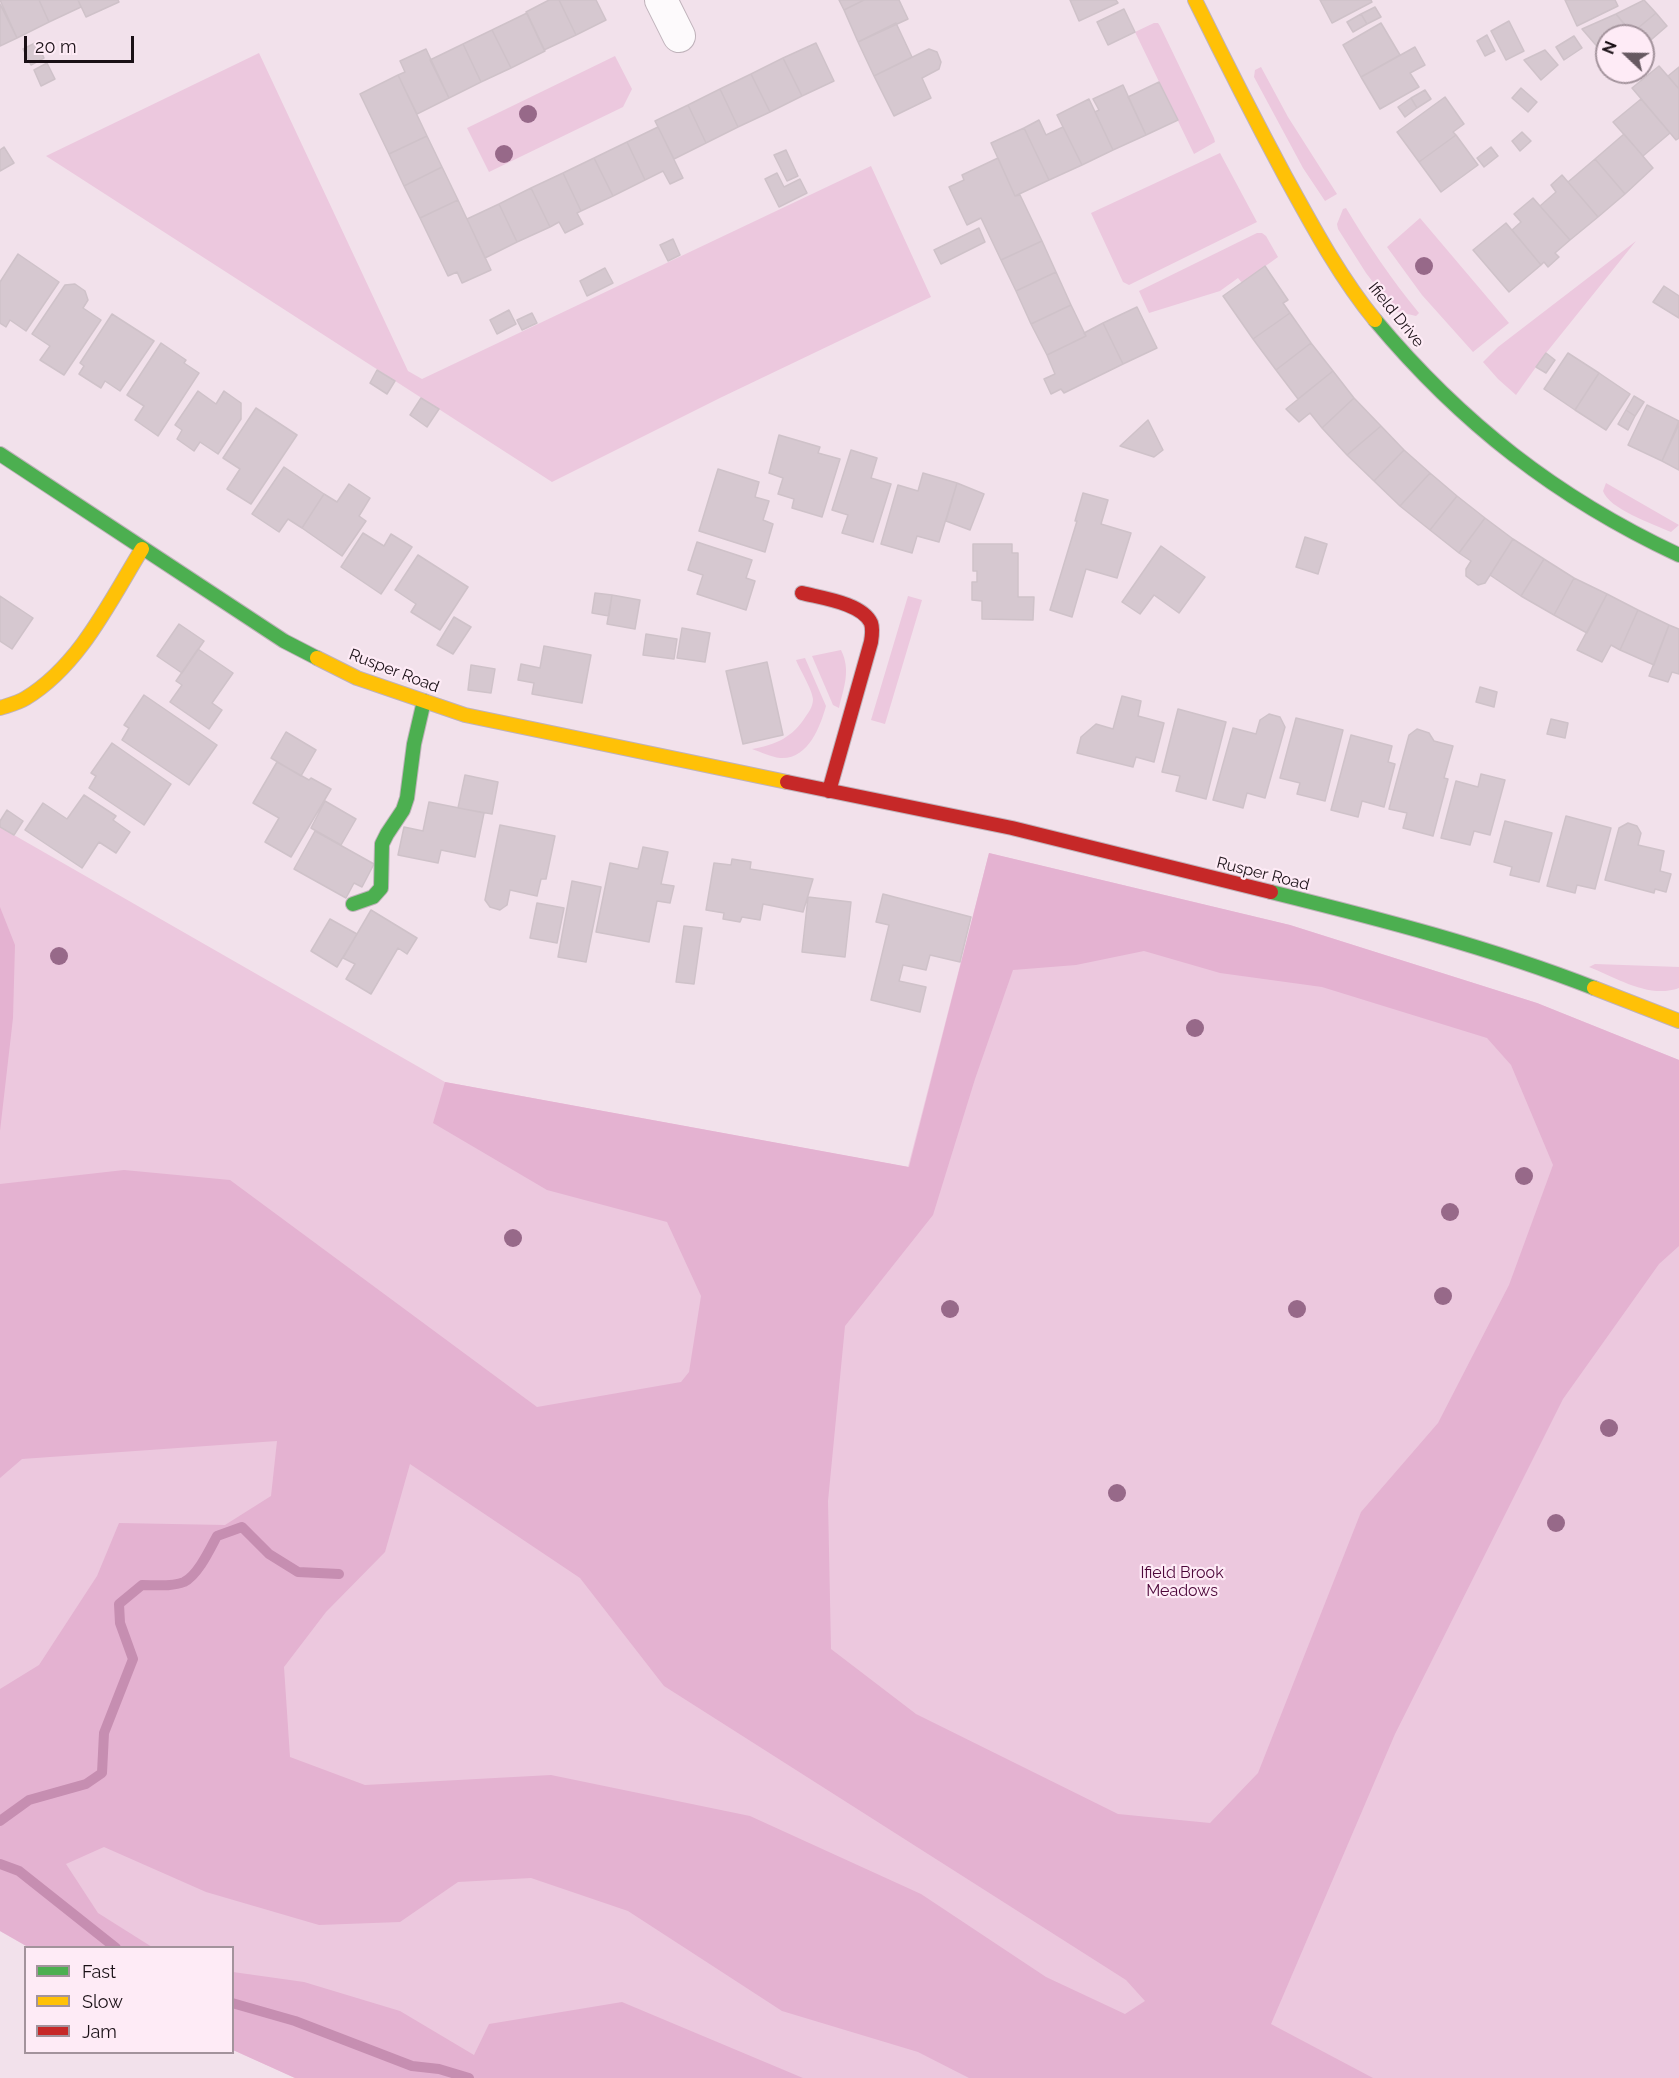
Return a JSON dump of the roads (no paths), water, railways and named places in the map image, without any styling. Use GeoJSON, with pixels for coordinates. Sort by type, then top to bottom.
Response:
{"type":"FeatureCollection","features":[{"type":"Feature","properties":{"kind":"street"},"geometry":{"type":"LineString","coordinates":[[661,0],[679,36]]}},
{"type":"Feature","properties":{"kind":"street","name":"Ifield Drive"},"geometry":{"type":"LineString","coordinates":[[1194,0],[1301,205],[1340,270],[1370,313],[1439,389],[1515,458],[1591,510],[1679,555]]}},
{"type":"Feature","properties":{"kind":"street","name":"Rusper Road"},"geometry":{"type":"LineString","coordinates":[[0,454],[284,641],[357,678],[465,715],[1012,828],[1386,921],[1540,967],[1679,1022]]}},
{"type":"Feature","properties":{"kind":"street"},"geometry":{"type":"LineString","coordinates":[[0,708],[26,698],[49,681],[66,662],[90,631],[142,549]]}},
{"type":"Feature","properties":{"kind":"street"},"geometry":{"type":"LineString","coordinates":[[802,593],[856,608],[867,616],[873,626],[871,642],[829,790]]}},
{"type":"Feature","properties":{"kind":"street"},"geometry":{"type":"LineString","coordinates":[[353,904],[375,897],[380,891],[381,846],[405,805],[409,792],[413,749],[424,701]]}},
{"type":"Feature","properties":{"kind":"waterway"},"geometry":{"type":"LineString","coordinates":[[0,1821],[29,1800],[86,1784],[102,1773],[104,1733],[133,1659],[120,1623],[119,1604],[142,1585],[169,1585],[184,1582],[199,1568],[217,1536],[242,1527],[269,1554],[298,1572],[339,1574]]}},
{"type":"Feature","properties":{"kind":"waterway"},"geometry":{"type":"LineString","coordinates":[[0,1864],[19,1871],[113,1946]]}},
{"type":"Feature","properties":{"kind":"waterway"},"geometry":{"type":"LineString","coordinates":[[234,2004],[295,2021],[412,2066],[439,2069],[469,2078]]}},
{"type":"Feature","properties":{"kind":"park label","name":"Ifield Brook Meadows"},"geometry":{"type":"Point","coordinates":[1182,1582]}}]}
